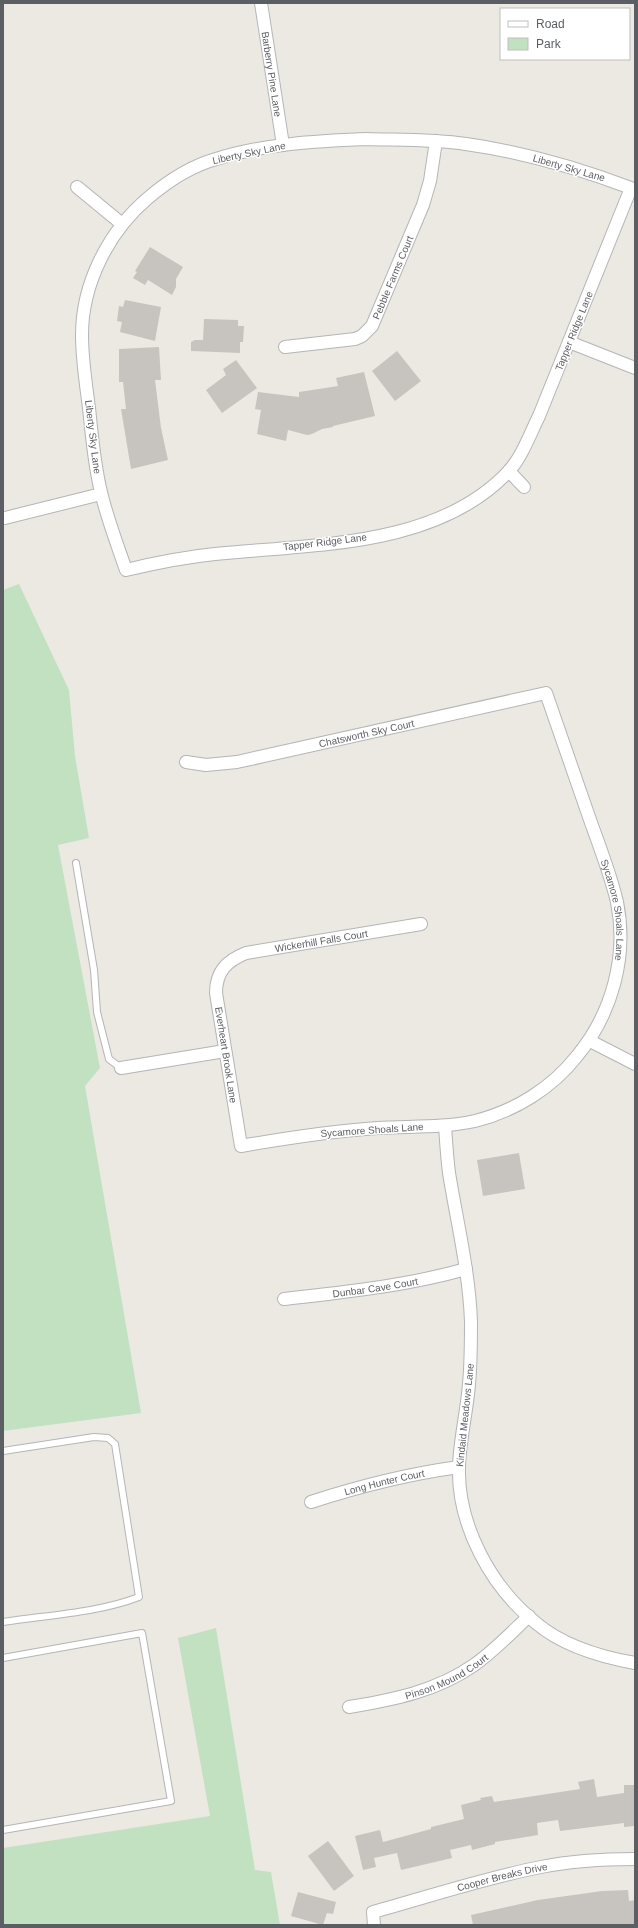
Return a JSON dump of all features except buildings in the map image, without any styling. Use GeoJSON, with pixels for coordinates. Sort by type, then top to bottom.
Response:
{"type":"FeatureCollection","features":[{"type":"Feature","properties":{"kind":"street","name":"Barberry Pine Lane"},"geometry":{"type":"LineString","coordinates":[[261,3],[283,145]]}},
{"type":"Feature","properties":{"kind":"street","name":"Liberty Sky Lane"},"geometry":{"type":"LineString","coordinates":[[126,570],[101,494],[84,367],[82,335],[84,311],[98,265],[108,245],[122,224],[138,206],[158,189],[177,176],[216,159],[283,145],[366,139],[436,141],[465,144],[554,162],[631,188]]}},
{"type":"Feature","properties":{"kind":"street","name":"Pebble Farms Court"},"geometry":{"type":"LineString","coordinates":[[285,347],[355,339],[362,336],[372,326],[423,205],[432,174],[436,141]]}},
{"type":"Feature","properties":{"kind":"street"},"geometry":{"type":"LineString","coordinates":[[78,187],[122,224]]}},
{"type":"Feature","properties":{"kind":"street","name":"Tapper Ridge Lane"},"geometry":{"type":"LineString","coordinates":[[126,570],[183,558],[328,543],[401,530],[430,522],[456,511],[486,492],[509,471],[539,416],[631,188]]}},
{"type":"Feature","properties":{"kind":"street"},"geometry":{"type":"LineString","coordinates":[[569,342],[635,368]]}},
{"type":"Feature","properties":{"kind":"street"},"geometry":{"type":"LineString","coordinates":[[509,471],[524,487]]}},
{"type":"Feature","properties":{"kind":"street"},"geometry":{"type":"LineString","coordinates":[[6,518],[101,494]]}},
{"type":"Feature","properties":{"kind":"street","name":"Chatsworth Sky Court"},"geometry":{"type":"LineString","coordinates":[[186,762],[206,765],[237,762],[546,694]]}},
{"type":"Feature","properties":{"kind":"street","name":"Sycamore Shoals Lane"},"geometry":{"type":"LineString","coordinates":[[241,1146],[305,1135],[347,1131],[445,1126],[475,1121],[527,1101],[564,1073],[590,1041],[611,998],[620,953],[620,927],[617,903],[605,863],[546,694]]}},
{"type":"Feature","properties":{"kind":"street","name":"Wickerhill Falls Court"},"geometry":{"type":"LineString","coordinates":[[224,966],[235,958],[246,953],[421,924]]}},
{"type":"Feature","properties":{"kind":"street","name":"Everheart Brook Lane"},"geometry":{"type":"LineString","coordinates":[[224,966],[218,975],[216,993],[241,1146]]}},
{"type":"Feature","properties":{"kind":"street"},"geometry":{"type":"LineString","coordinates":[[590,1041],[635,1064]]}},
{"type":"Feature","properties":{"kind":"street"},"geometry":{"type":"LineString","coordinates":[[121,1068],[225,1051]]}},
{"type":"Feature","properties":{"kind":"street","name":"Kindaid Meadows Lane"},"geometry":{"type":"LineString","coordinates":[[445,1126],[449,1172],[466,1269],[470,1303],[471,1337],[469,1385],[458,1467],[462,1500],[469,1529],[482,1558],[504,1591],[536,1624],[570,1644],[614,1659],[635,1663]]}},
{"type":"Feature","properties":{"kind":"street","name":"Dunbar Cave Court"},"geometry":{"type":"LineString","coordinates":[[284,1299],[346,1292],[412,1282],[466,1269]]}},
{"type":"Feature","properties":{"kind":"street","name":"Long Hunter Court"},"geometry":{"type":"LineString","coordinates":[[311,1502],[373,1483],[428,1471],[458,1467]]}},
{"type":"Feature","properties":{"kind":"street","name":"Pinson Mound Court"},"geometry":{"type":"LineString","coordinates":[[350,1707],[407,1696],[445,1682],[474,1665],[502,1642],[529,1616]]}},
{"type":"Feature","properties":{"kind":"street","name":"Cooper Breaks Drive"},"geometry":{"type":"LineString","coordinates":[[374,1925],[373,1912],[542,1867],[611,1859],[635,1859]]}},
{"type":"Feature","properties":{"kind":"lane"},"geometry":{"type":"LineString","coordinates":[[76,863],[94,970],[97,1012],[109,1059],[121,1068]]}},
{"type":"Feature","properties":{"kind":"lane"},"geometry":{"type":"LineString","coordinates":[[3,1451],[94,1437],[108,1438],[115,1444],[139,1597],[126,1602],[78,1611],[3,1622]]}},
{"type":"Feature","properties":{"kind":"lane"},"geometry":{"type":"LineString","coordinates":[[3,1658],[142,1633],[171,1801],[3,1830]]}},
{"type":"Feature","properties":{"kind":"green space"},"geometry":{"type":"Polygon","coordinates":[[[19,584],[69,690],[75,756],[89,838],[58,845],[100,1068],[85,1086],[141,1413],[3,1431],[3,590],[19,584]]]}},
{"type":"Feature","properties":{"kind":"green space"},"geometry":{"type":"Polygon","coordinates":[[[216,1628],[255,1870],[271,1872],[280,1925],[3,1925],[3,1848],[210,1816],[178,1638],[216,1628]]]}}]}
